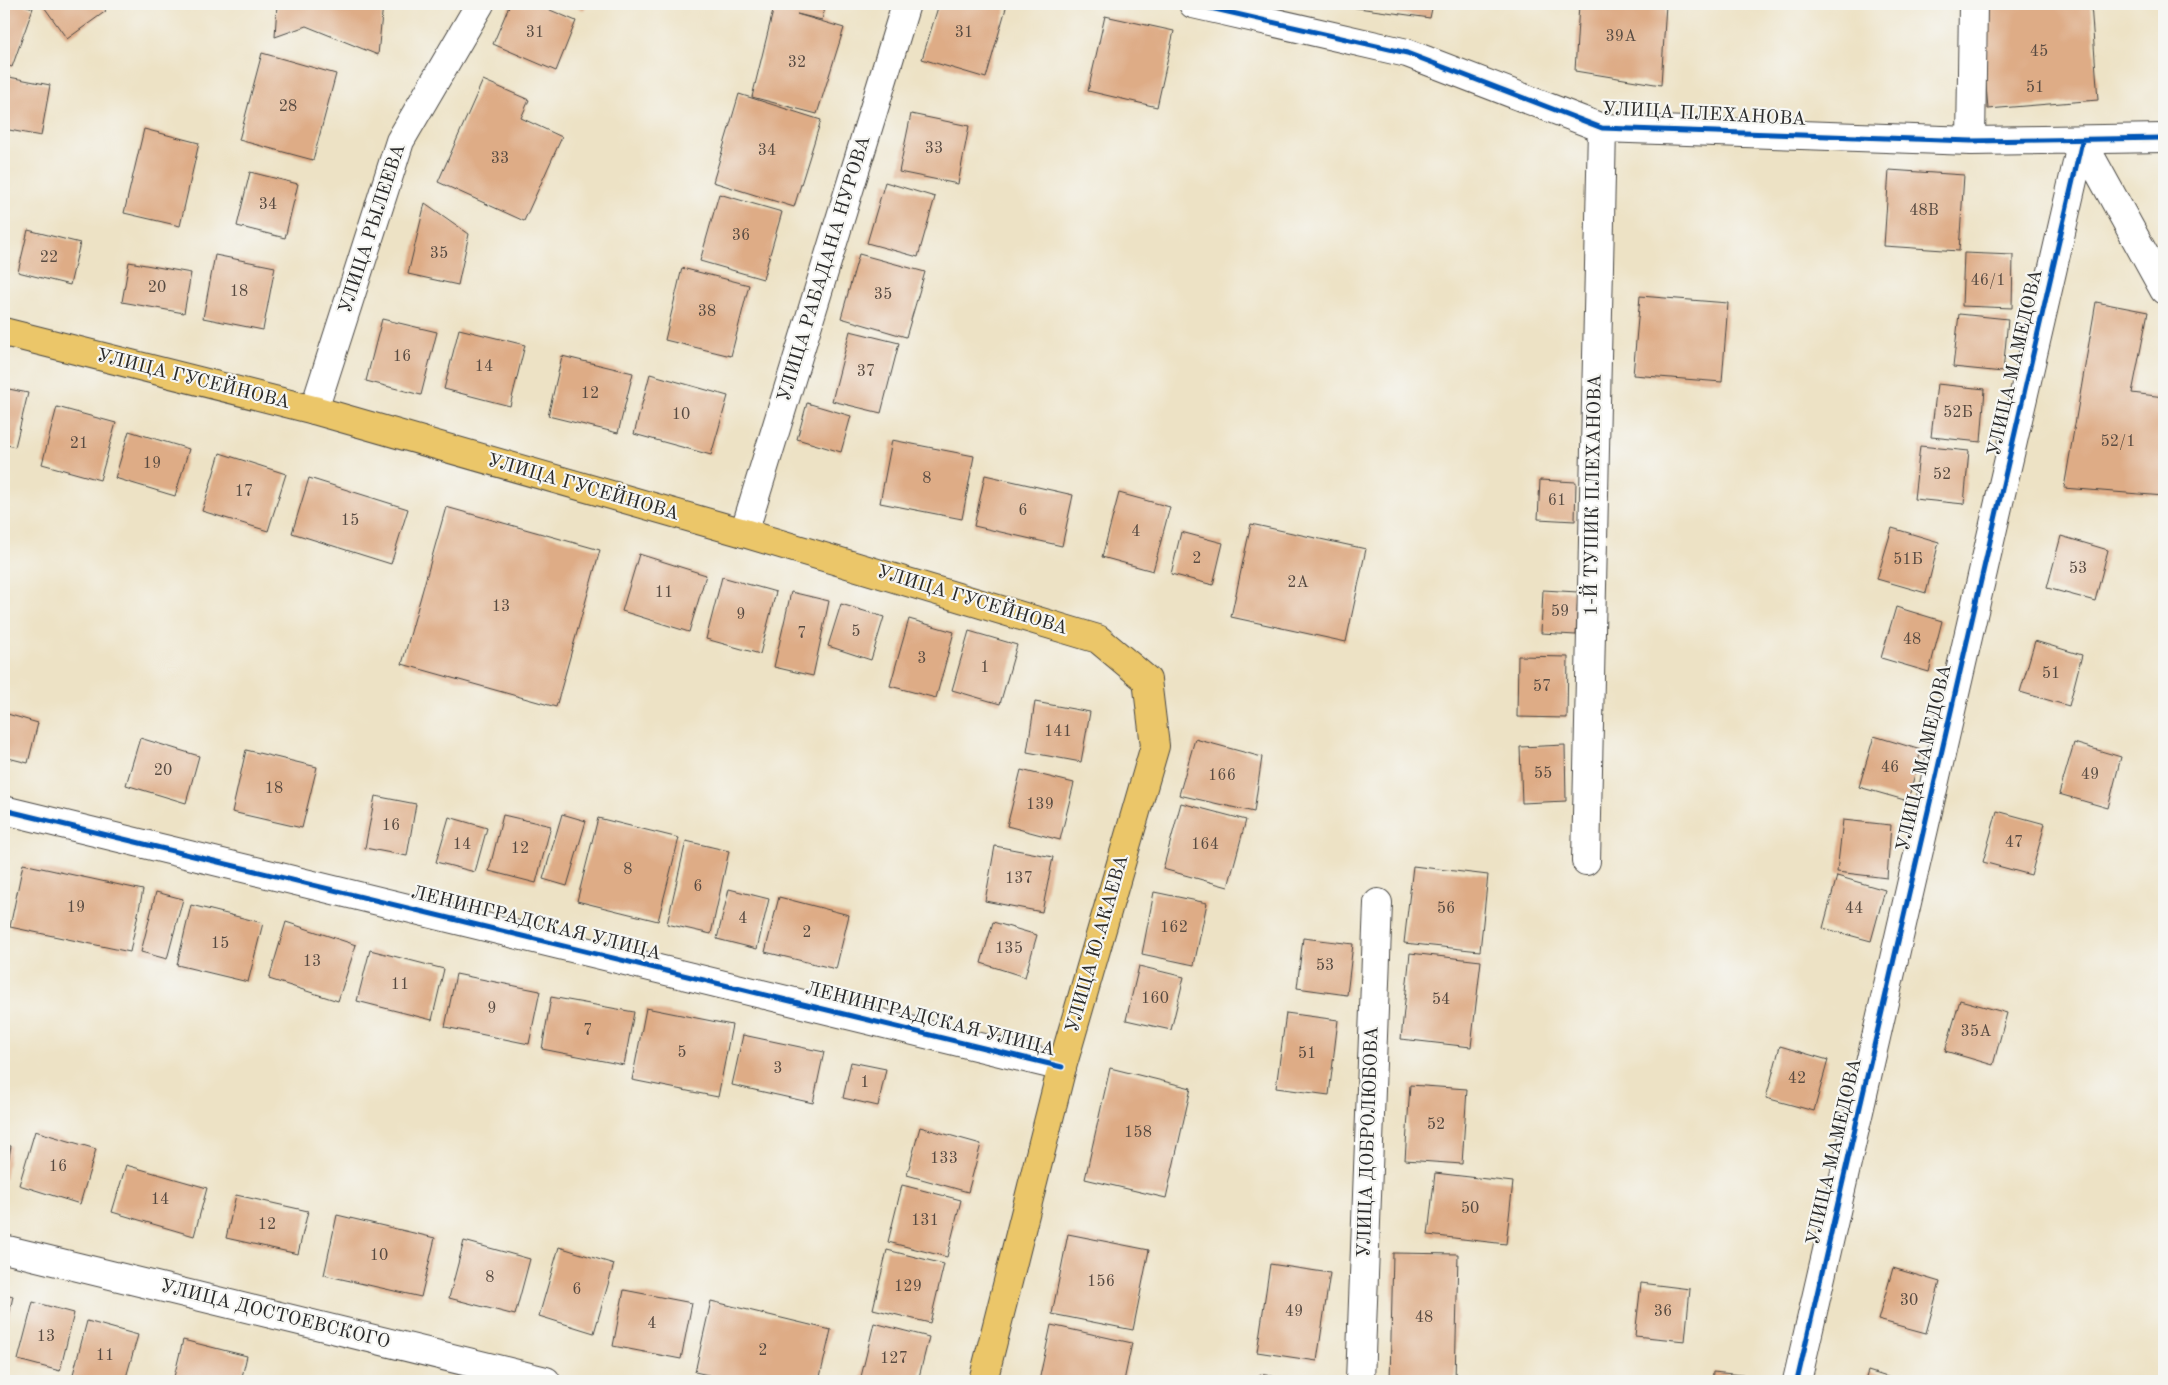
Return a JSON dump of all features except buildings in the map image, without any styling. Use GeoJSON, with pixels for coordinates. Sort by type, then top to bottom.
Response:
{"type":"FeatureCollection","features":[{"type":"Feature","properties":{"kind":"main road","name":"УЛИЦА ГУСЕЙНОВА"},"geometry":{"type":"LineString","coordinates":[[4,332],[314,410],[744,533],[1098,639],[1147,680]]}},
{"type":"Feature","properties":{"kind":"main road","name":"УЛИЦА Ю.АКАЕВА"},"geometry":{"type":"LineString","coordinates":[[983,1381],[1062,1068],[1155,746],[1147,680]]}},
{"type":"Feature","properties":{"kind":"street","name":"УЛИЦА РЫЛЕЕВА"},"geometry":{"type":"LineString","coordinates":[[314,410],[400,141],[480,4]]}},
{"type":"Feature","properties":{"kind":"street","name":"УЛИЦА РАБАДАНА НУРОВА"},"geometry":{"type":"LineString","coordinates":[[744,533],[906,4]]}},
{"type":"Feature","properties":{"kind":"street","name":"УЛИЦА ПЛЕХАНОВА"},"geometry":{"type":"LineString","coordinates":[[1193,4],[1407,53],[1602,128],[1970,141],[2082,141],[2164,138]]}},
{"type":"Feature","properties":{"kind":"street"},"geometry":{"type":"LineString","coordinates":[[1970,141],[1972,4]]}},
{"type":"Feature","properties":{"kind":"street","name":"1-Й ТУПИК ПЛЕХАНОВА"},"geometry":{"type":"LineString","coordinates":[[1586,861],[1602,128]]}},
{"type":"Feature","properties":{"kind":"street"},"geometry":{"type":"LineString","coordinates":[[2082,141],[2164,290]]}},
{"type":"Feature","properties":{"kind":"street","name":"УЛИЦА МАМЕДОВА"},"geometry":{"type":"LineString","coordinates":[[1797,1381],[2082,141]]}},
{"type":"Feature","properties":{"kind":"street","name":"ЛЕНИНГРАДСКАЯ УЛИЦА"},"geometry":{"type":"LineString","coordinates":[[4,810],[1062,1068]]}},
{"type":"Feature","properties":{"kind":"street","name":"УЛИЦА ДОБРОЛЮБОВА"},"geometry":{"type":"LineString","coordinates":[[1360,1381],[1378,903]]}},
{"type":"Feature","properties":{"kind":"street","name":"УЛИЦА ДОСТОЕВСКОГО"},"geometry":{"type":"LineString","coordinates":[[4,1248],[546,1381]]}},
{"type":"Feature","properties":{"kind":"cycle path"},"geometry":{"type":"LineString","coordinates":[[1193,4],[1407,53],[1602,128],[1971,141],[2164,138]]}},
{"type":"Feature","properties":{"kind":"cycle path"},"geometry":{"type":"LineString","coordinates":[[1797,1381],[2082,141]]}},
{"type":"Feature","properties":{"kind":"cycle path"},"geometry":{"type":"LineString","coordinates":[[4,810],[1062,1067]]}}]}
